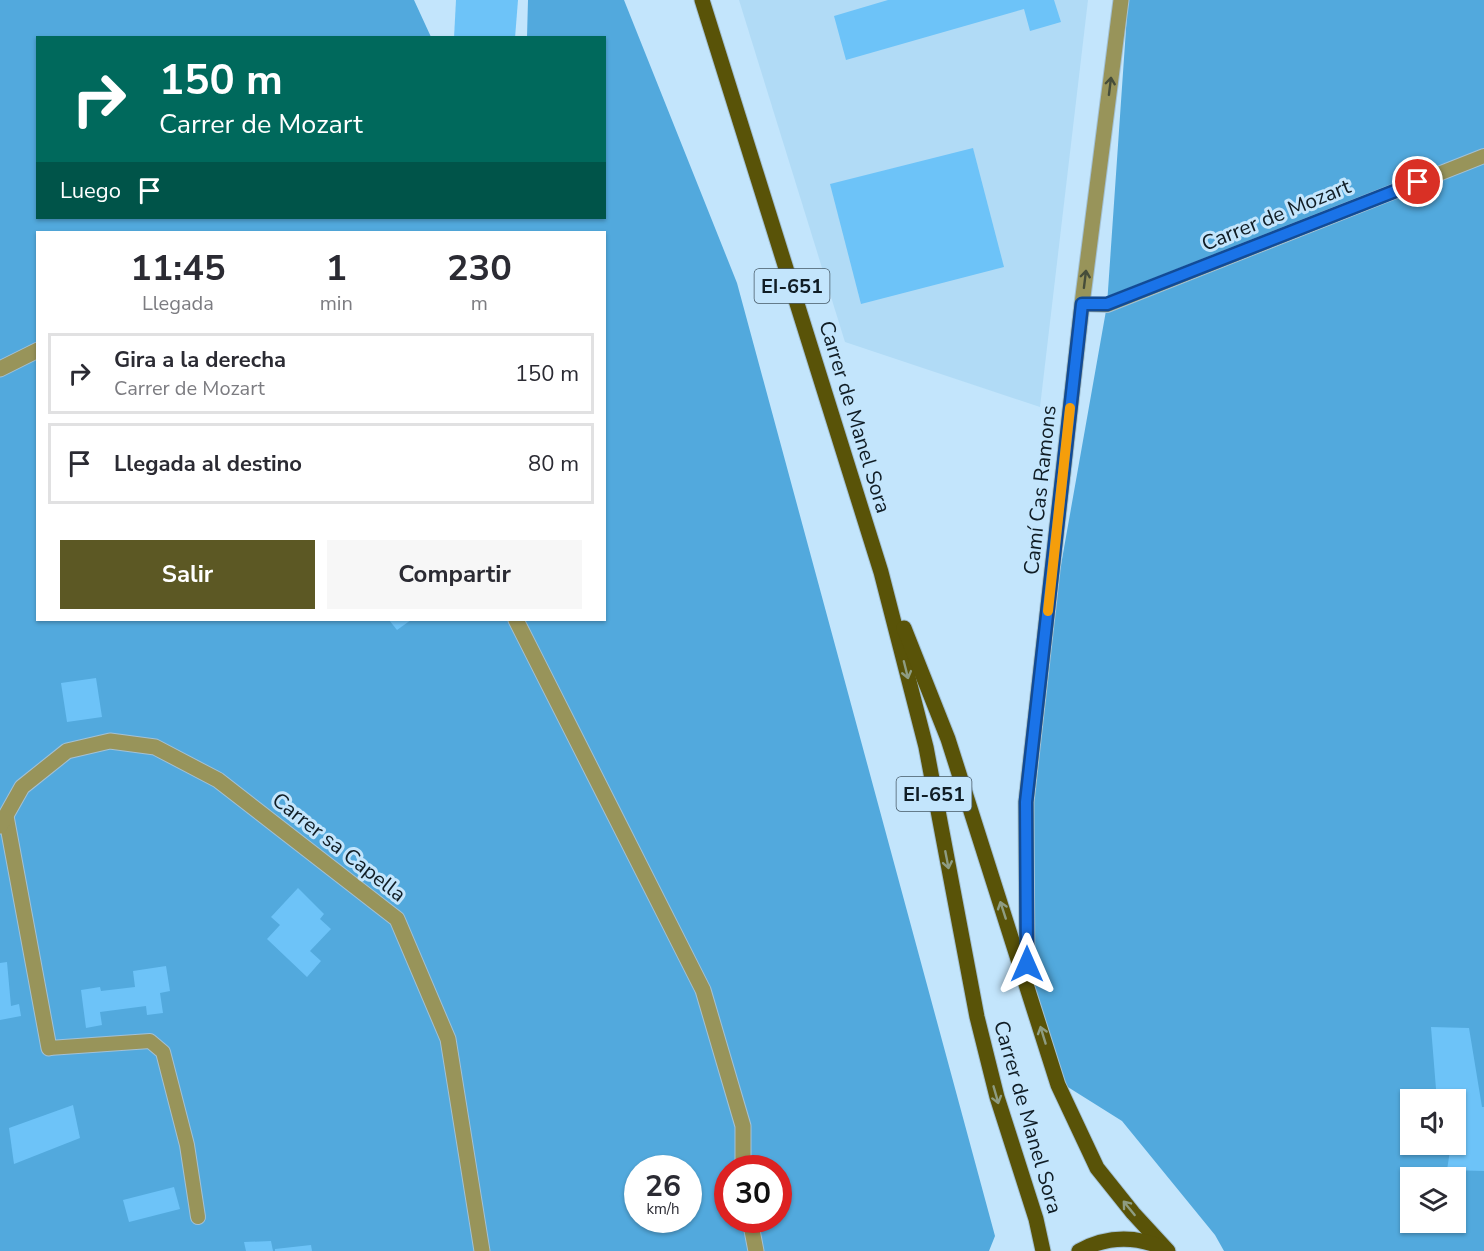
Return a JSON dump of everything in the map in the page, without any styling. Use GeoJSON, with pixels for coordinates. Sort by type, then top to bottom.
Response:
{"type":"FeatureCollection","features":[{"type":"Feature","properties":{"kind":"main road","name":"Carrer de Manel Sora"},"geometry":{"type":"LineString","coordinates":[[702,0],[881,572],[926,747],[972,997],[997,1097],[1036,1219],[1043,1251]]}},
{"type":"Feature","properties":{"kind":"main road","name":"Carrer de Manel Sora"},"geometry":{"type":"LineString","coordinates":[[881,572],[948,738],[1058,1085],[1097,1168],[1133,1213],[1168,1251]]}},
{"type":"Feature","properties":{"kind":"main road","name":"EI-651"},"geometry":{"type":"LineString","coordinates":[[1079,1251],[1094,1243],[1132,1238],[1168,1251]]}},
{"type":"Feature","properties":{"kind":"street","name":"Camí Cas Ramons"},"geometry":{"type":"LineString","coordinates":[[1027,986],[1026,802],[1082,304],[1121,0]]}},
{"type":"Feature","properties":{"kind":"street"},"geometry":{"type":"LineString","coordinates":[[0,369],[36,352]]}},
{"type":"Feature","properties":{"kind":"street"},"geometry":{"type":"LineString","coordinates":[[517,621],[703,990],[743,1126],[743,1155]]}},
{"type":"Feature","properties":{"kind":"street","name":"Carrer sa Capella"},"geometry":{"type":"LineString","coordinates":[[3,821],[22,787],[67,751],[110,741],[155,747],[218,780],[398,919],[448,1039],[482,1251]]}},
{"type":"Feature","properties":{"kind":"street"},"geometry":{"type":"LineString","coordinates":[[3,821],[49,1048]]}},
{"type":"Feature","properties":{"kind":"street"},"geometry":{"type":"LineString","coordinates":[[753,1233],[756,1251]]}},
{"type":"Feature","properties":{"kind":"lane","name":"Carrer de Mozart"},"geometry":{"type":"LineString","coordinates":[[1082,304],[1107,304],[1484,156]]}},
{"type":"Feature","properties":{"kind":"lane"},"geometry":{"type":"LineString","coordinates":[[49,1048],[150,1041],[163,1052],[187,1145],[198,1218]]}},
{"type":"Feature","properties":{"kind":"shaded area"},"geometry":{"type":"Polygon","coordinates":[[[0,0],[414,0],[431,36],[36,36],[36,219],[606,219],[606,36],[527,36],[528,0],[624,0],[737,283],[995,1236],[989,1251],[0,1251],[0,0]]]}},
{"type":"Feature","properties":{"kind":"shaded area"},"geometry":{"type":"Polygon","coordinates":[[[739,0],[1088,0],[1040,407],[845,342],[739,0]]]}},
{"type":"Feature","properties":{"kind":"shaded area"},"geometry":{"type":"Polygon","coordinates":[[[1128,0],[1484,0],[1484,1251],[1224,1251],[1215,1235],[1122,1121],[1063,1084],[1027,968],[1026,835],[1038,695],[1107,305],[1128,0]]]}},
{"type":"Feature","properties":{"kind":"building"},"geometry":{"type":"Polygon","coordinates":[[[456,0],[518,0],[515,36],[454,36],[456,0]]]}},
{"type":"Feature","properties":{"kind":"building"},"geometry":{"type":"Polygon","coordinates":[[[888,0],[1054,0],[1061,22],[1030,31],[1024,9],[846,60],[834,16],[888,0]]]}},
{"type":"Feature","properties":{"kind":"building"},"geometry":{"type":"Polygon","coordinates":[[[973,148],[1004,267],[861,304],[830,184],[973,148]]]}},
{"type":"Feature","properties":{"kind":"building"},"geometry":{"type":"Polygon","coordinates":[[[390,621],[410,621],[397,630],[390,621]]]}},
{"type":"Feature","properties":{"kind":"building"},"geometry":{"type":"Polygon","coordinates":[[[96,678],[102,717],[67,722],[61,683],[96,678]]]}},
{"type":"Feature","properties":{"kind":"building"},"geometry":{"type":"Polygon","coordinates":[[[298,888],[324,914],[320,919],[331,929],[310,951],[321,961],[307,977],[267,939],[280,925],[271,917],[298,888]]]}},
{"type":"Feature","properties":{"kind":"building"},"geometry":{"type":"Polygon","coordinates":[[[7,962],[11,1006],[19,1004],[21,1016],[0,1020],[0,963],[7,962]]]}},
{"type":"Feature","properties":{"kind":"building"},"geometry":{"type":"Polygon","coordinates":[[[166,966],[170,991],[160,993],[163,1013],[147,1015],[146,1006],[100,1012],[102,1025],[86,1028],[81,990],[100,987],[101,991],[135,987],[133,971],[166,966]]]}},
{"type":"Feature","properties":{"kind":"building"},"geometry":{"type":"Polygon","coordinates":[[[1431,1027],[1469,1028],[1482,1107],[1484,1107],[1484,1171],[1466,1171],[1466,1167],[1447,1167],[1449,1155],[1466,1155],[1466,1089],[1436,1089],[1431,1027]]]}},
{"type":"Feature","properties":{"kind":"building"},"geometry":{"type":"Polygon","coordinates":[[[73,1105],[80,1138],[14,1164],[9,1128],[73,1105]]]}},
{"type":"Feature","properties":{"kind":"building"},"geometry":{"type":"Polygon","coordinates":[[[174,1187],[180,1209],[129,1222],[123,1200],[174,1187]]]}},
{"type":"Feature","properties":{"kind":"building"},"geometry":{"type":"Polygon","coordinates":[[[271,1241],[273,1251],[246,1251],[244,1242],[271,1241]]]}},
{"type":"Feature","properties":{"kind":"building"},"geometry":{"type":"Polygon","coordinates":[[[311,1245],[312,1251],[275,1251],[275,1249],[311,1245]]]}},
{"type":"Feature","properties":{"kind":"slow traffic"},"geometry":{"type":"LineString","coordinates":[[1048,611],[1070,408]]}},
{"type":"Feature","properties":{"kind":"route"},"geometry":{"type":"LineString","coordinates":[[1027,964],[1026,802],[1082,304],[1107,304],[1418,182]]}}]}
